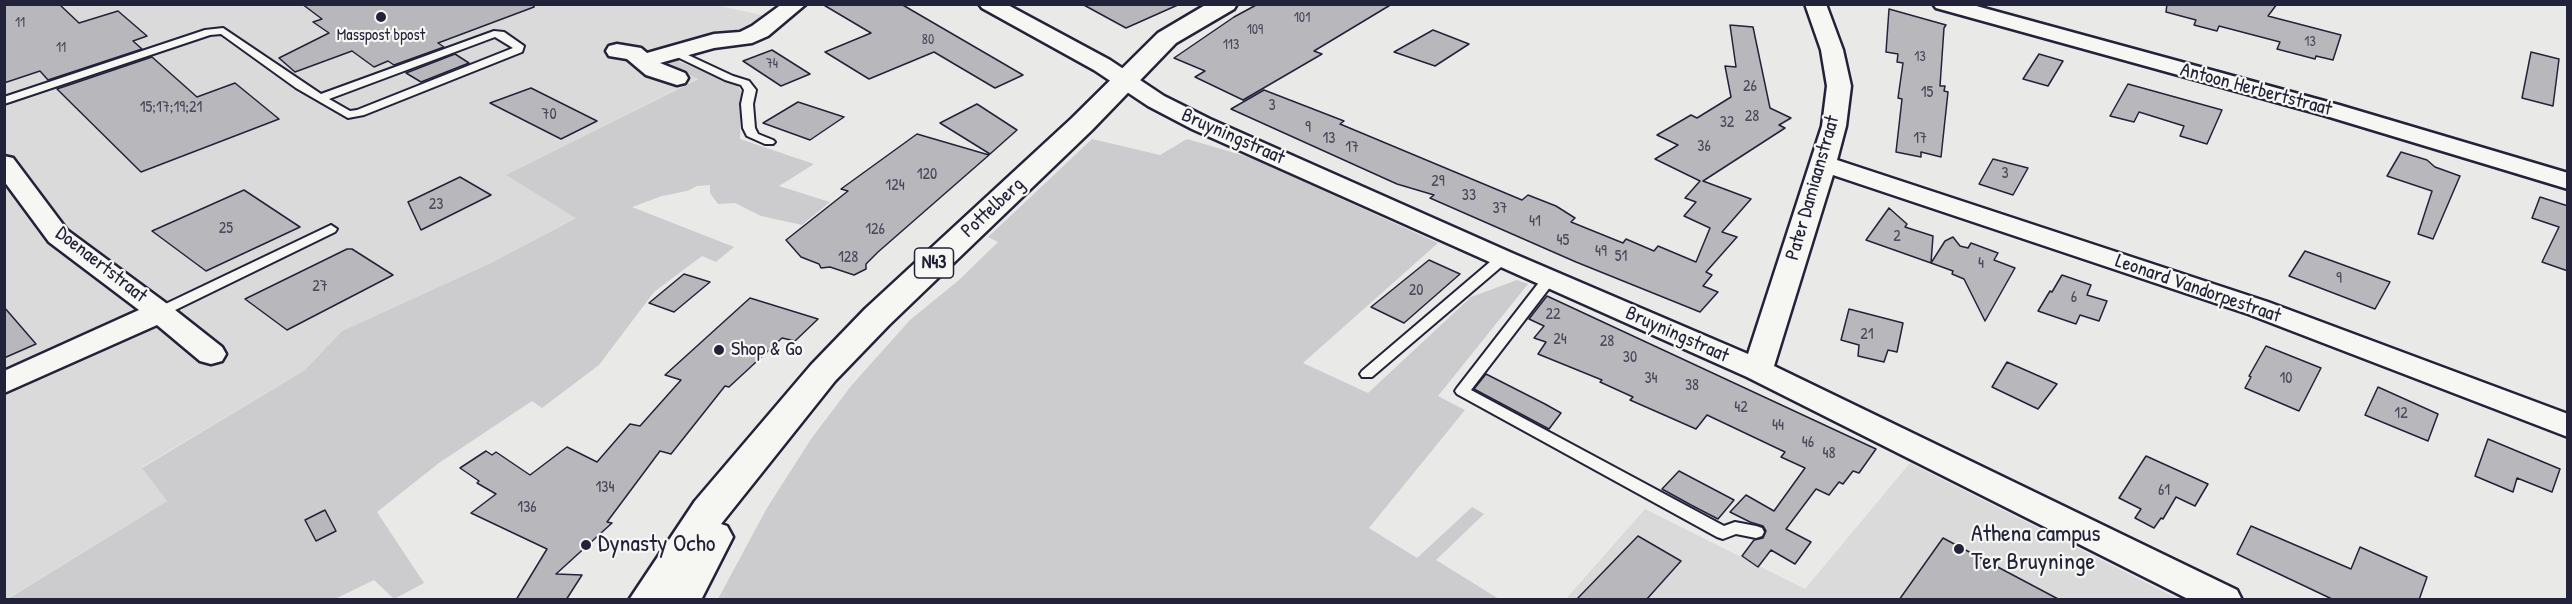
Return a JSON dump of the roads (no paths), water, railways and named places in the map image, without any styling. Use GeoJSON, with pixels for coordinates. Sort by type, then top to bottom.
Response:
{"type":"FeatureCollection","features":[{"type":"Feature","properties":{"kind":"main road","name":"Pottelberg"},"geometry":{"type":"LineString","coordinates":[[650,600],[709,511],[823,373],[878,317],[1074,132],[1167,38],[1225,4]]}},
{"type":"Feature","properties":{"kind":"main road","name":"Pottelberg"},"geometry":{"type":"LineString","coordinates":[[680,600],[754,459]]}},
{"type":"Feature","properties":{"kind":"street"},"geometry":{"type":"LineString","coordinates":[[645,61],[714,41],[744,38],[760,31],[796,4]]}},
{"type":"Feature","properties":{"kind":"street","name":"Bruyningstraat"},"geometry":{"type":"LineString","coordinates":[[989,4],[1126,79],[1156,101],[1201,124],[1502,259],[1758,370],[2224,600]]}},
{"type":"Feature","properties":{"kind":"street","name":"Pater Damiaanstraat"},"geometry":{"type":"LineString","coordinates":[[1758,370],[1824,165],[1834,126],[1839,86],[1832,50],[1815,4]]}},
{"type":"Feature","properties":{"kind":"street","name":"Antoon Herbertstraat"},"geometry":{"type":"LineString","coordinates":[[1943,4],[2331,110],[2568,181]]}},
{"type":"Feature","properties":{"kind":"street"},"geometry":{"type":"LineString","coordinates":[[617,51],[633,53],[654,70],[677,78]]}},
{"type":"Feature","properties":{"kind":"street","name":"Doenaertstraat"},"geometry":{"type":"LineString","coordinates":[[4,163],[58,236],[160,312],[211,354]]}},
{"type":"Feature","properties":{"kind":"street","name":"Leonard Vandorpestraat"},"geometry":{"type":"LineString","coordinates":[[1824,165],[2258,308],[2568,426]]}},
{"type":"Feature","properties":{"kind":"street"},"geometry":{"type":"LineString","coordinates":[[4,383],[160,312]]}},
{"type":"Feature","properties":{"kind":"lane"},"geometry":{"type":"LineString","coordinates":[[4,101],[209,32],[223,31],[320,98],[348,115],[360,113],[518,50],[519,46],[500,34],[494,34],[320,98]]}},
{"type":"Feature","properties":{"kind":"lane"},"geometry":{"type":"LineString","coordinates":[[674,51],[729,78],[745,83],[750,90],[747,104],[749,128],[753,136],[769,142]]}},
{"type":"Feature","properties":{"kind":"lane"},"geometry":{"type":"LineString","coordinates":[[160,312],[331,230]]}},
{"type":"Feature","properties":{"kind":"lane"},"geometry":{"type":"LineString","coordinates":[[1367,374],[1502,259]]}},
{"type":"Feature","properties":{"kind":"lane"},"geometry":{"type":"LineString","coordinates":[[1549,279],[1462,391],[1723,533],[1735,528],[1756,532]]}},
{"type":"Feature","properties":{"kind":"place","name":"Masspost bpost"},"geometry":{"type":"Point","coordinates":[381,17]}},
{"type":"Feature","properties":{"kind":"place","name":"Shop & Go"},"geometry":{"type":"Point","coordinates":[719,350]}},
{"type":"Feature","properties":{"kind":"place","name":"Dynasty Ocho"},"geometry":{"type":"Point","coordinates":[586,545]}},
{"type":"Feature","properties":{"kind":"place","name":"Athena campus Ter Bruyninge"},"geometry":{"type":"Point","coordinates":[1959,549]}}]}
